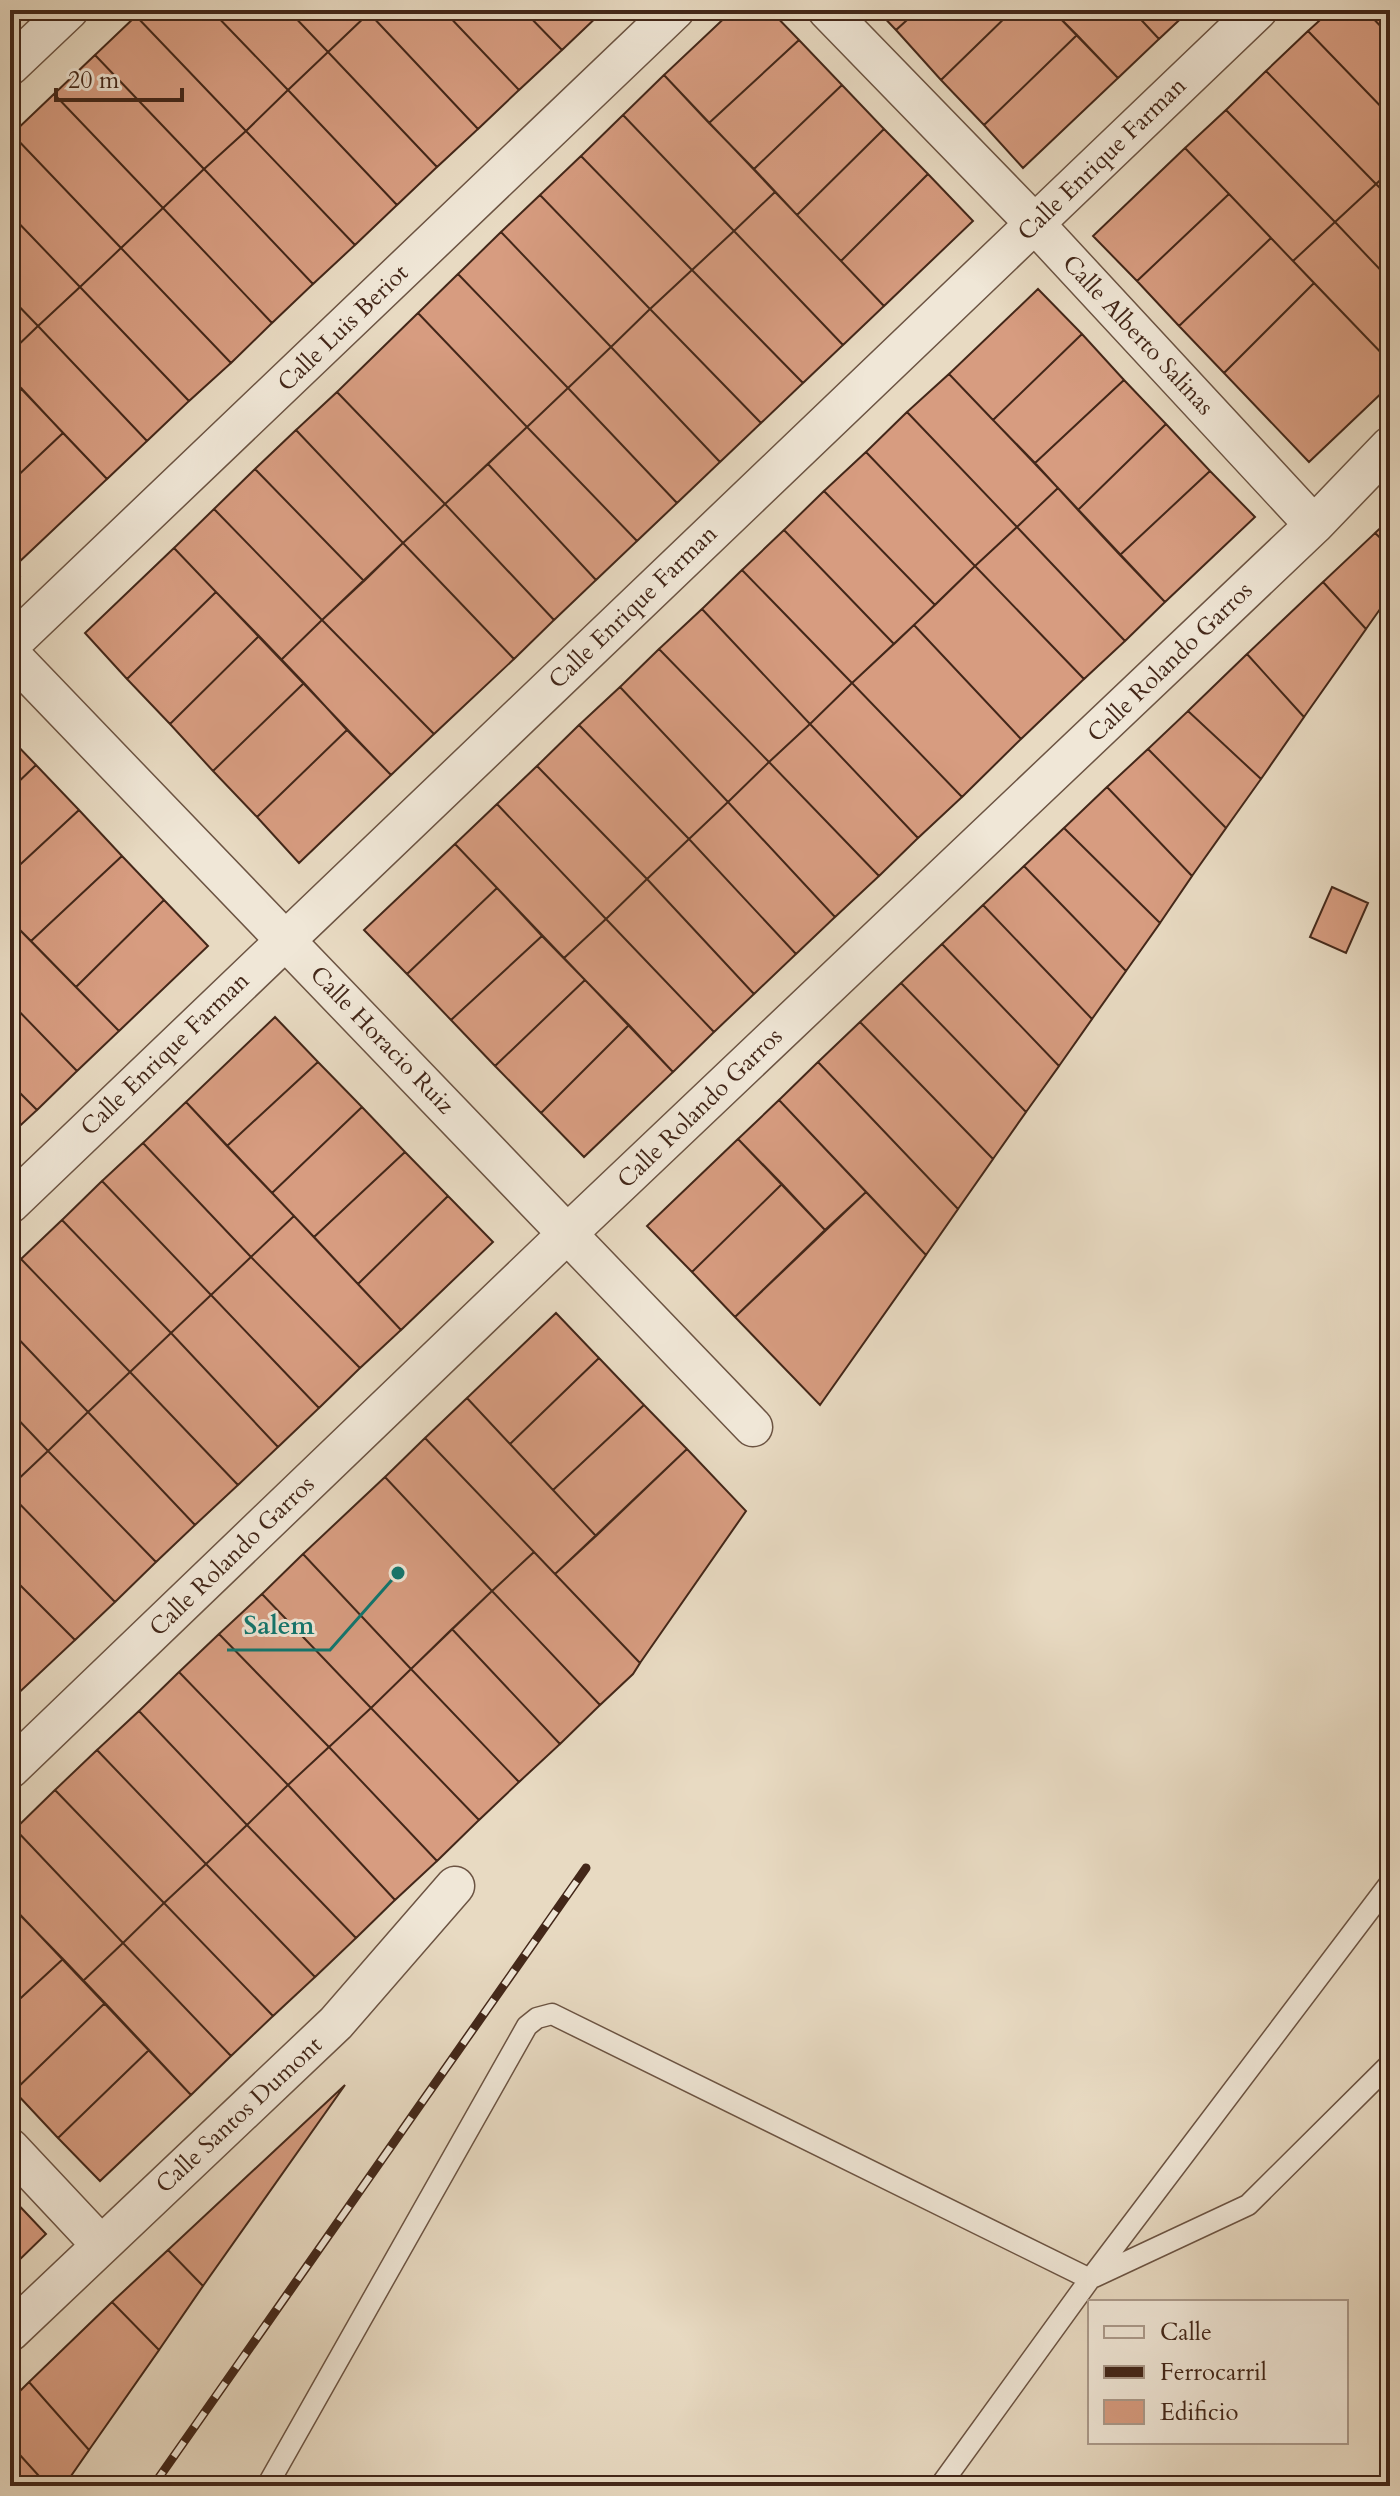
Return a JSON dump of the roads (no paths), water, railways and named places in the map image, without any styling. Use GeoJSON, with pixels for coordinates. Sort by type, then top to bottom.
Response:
{"type":"FeatureCollection","features":[{"type":"Feature","properties":{"kind":"street"},"geometry":{"type":"LineString","coordinates":[[10,66],[69,10]]}},
{"type":"Feature","properties":{"kind":"street","name":"Calle Luis Beriot"},"geometry":{"type":"LineString","coordinates":[[10,645],[675,10]]}},
{"type":"Feature","properties":{"kind":"street","name":"Calle Alberto Salinas"},"geometry":{"type":"LineString","coordinates":[[827,10],[1035,224],[1314,525]]}},
{"type":"Feature","properties":{"kind":"street","name":"Calle Enrique Farman"},"geometry":{"type":"LineString","coordinates":[[10,1204],[1258,10]]}},
{"type":"Feature","properties":{"kind":"street","name":"Calle Rolando Garros"},"geometry":{"type":"LineString","coordinates":[[10,1769],[567,1234],[1314,525],[1390,446]]}},
{"type":"Feature","properties":{"kind":"street","name":"Calle Horacio Ruiz"},"geometry":{"type":"LineString","coordinates":[[10,654],[753,1427]]}},
{"type":"Feature","properties":{"kind":"street","name":"Calle Santos Dumont"},"geometry":{"type":"LineString","coordinates":[[10,2332],[336,2023],[455,1886]]}},
{"type":"Feature","properties":{"kind":"street"},"geometry":{"type":"LineString","coordinates":[[10,2148],[101,2245]]}},
{"type":"Feature","properties":{"kind":"lane"},"geometry":{"type":"LineString","coordinates":[[940,2486],[1090,2279],[1390,1883]]}},
{"type":"Feature","properties":{"kind":"lane"},"geometry":{"type":"LineString","coordinates":[[267,2486],[519,2039],[537,2018],[552,2014],[1090,2279]]}},
{"type":"Feature","properties":{"kind":"lane"},"geometry":{"type":"LineString","coordinates":[[1090,2279],[1248,2205],[1390,2064]]}},
{"type":"Feature","properties":{"kind":"railway"},"geometry":{"type":"LineString","coordinates":[[153,2486],[586,1868]]}},
{"type":"Feature","properties":{"kind":"place","name":"Salem"},"geometry":{"type":"Point","coordinates":[398,1573]}}]}
